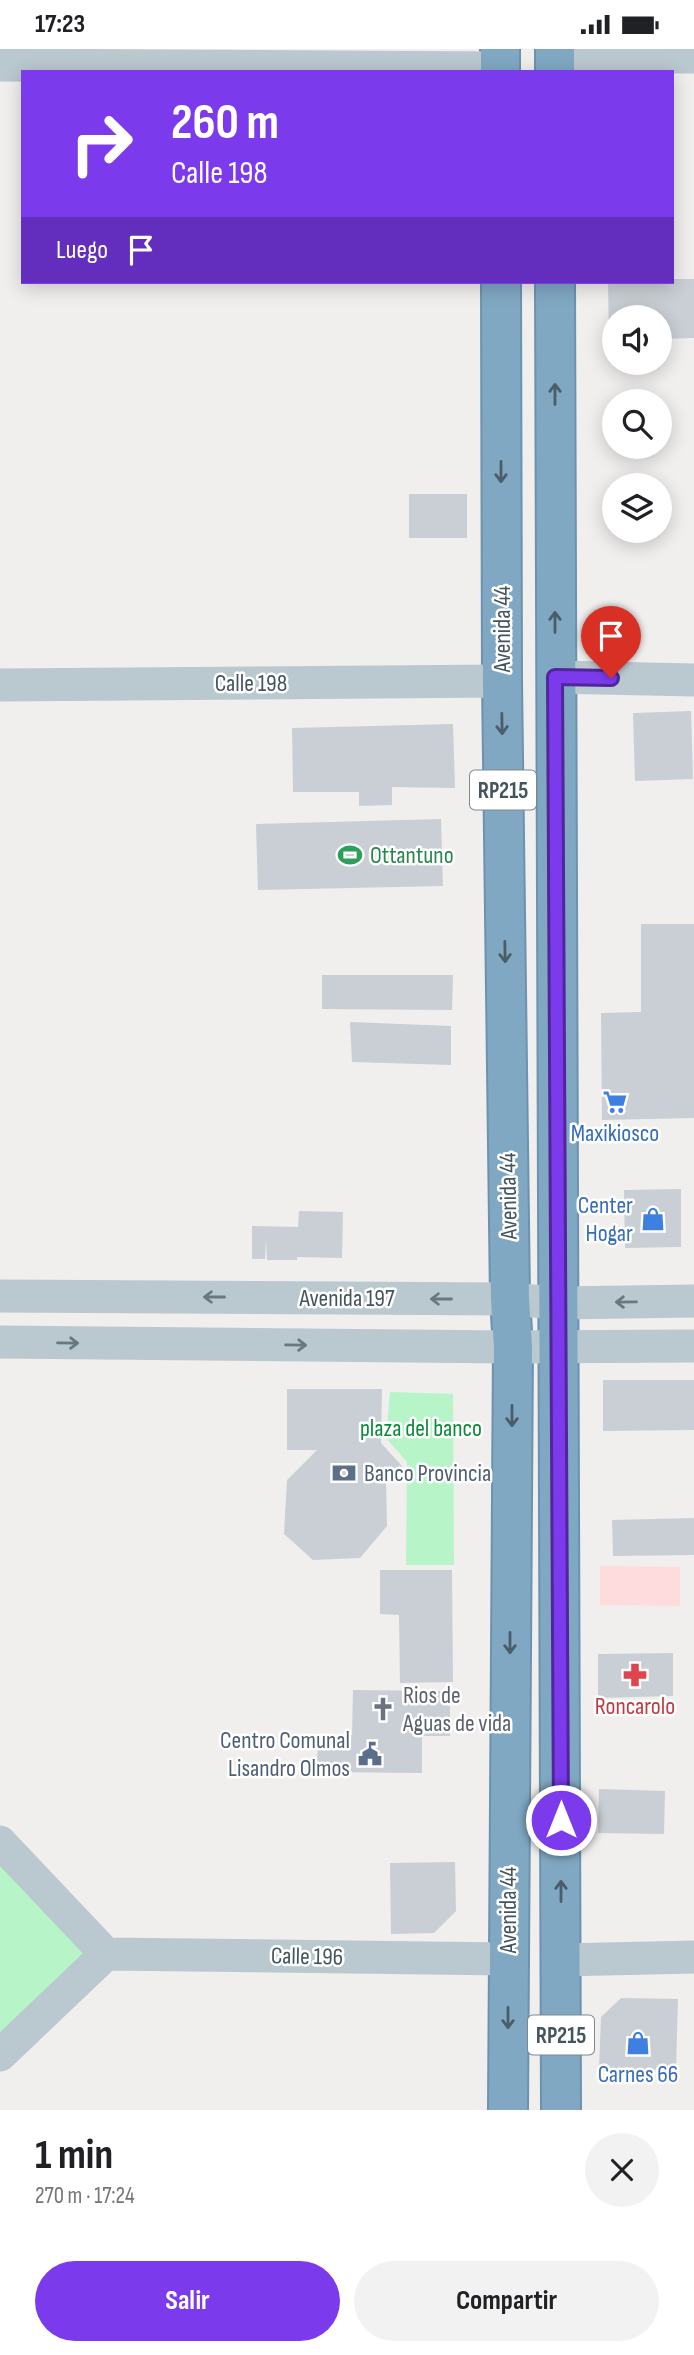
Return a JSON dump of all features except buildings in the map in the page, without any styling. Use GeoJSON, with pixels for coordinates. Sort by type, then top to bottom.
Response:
{"type":"FeatureCollection","features":[{"type":"Feature","properties":{"kind":"highway","name":"Avenida 44"},"geometry":{"type":"LineString","coordinates":[[501,284],[502,681],[510,1299],[513,1347],[508,2110]]}},
{"type":"Feature","properties":{"kind":"highway","name":"Avenida 44"},"geometry":{"type":"LineString","coordinates":[[555,284],[561,2110]]}},
{"type":"Feature","properties":{"kind":"street"},"geometry":{"type":"LineString","coordinates":[[555,59],[694,57]]}},
{"type":"Feature","properties":{"kind":"street"},"geometry":{"type":"LineString","coordinates":[[0,65],[500,63]]}},
{"type":"Feature","properties":{"kind":"street"},"geometry":{"type":"LineString","coordinates":[[555,677],[694,680]]}},
{"type":"Feature","properties":{"kind":"street","name":"Calle 198"},"geometry":{"type":"LineString","coordinates":[[0,685],[502,681]]}},
{"type":"Feature","properties":{"kind":"street","name":"Avenida 197"},"geometry":{"type":"LineString","coordinates":[[0,1296],[510,1299],[557,1303],[694,1301]]}},
{"type":"Feature","properties":{"kind":"street","name":"Avenida 197"},"geometry":{"type":"LineString","coordinates":[[0,1342],[694,1346]]}},
{"type":"Feature","properties":{"kind":"street"},"geometry":{"type":"LineString","coordinates":[[0,1842],[106,1954],[0,2055]]}},
{"type":"Feature","properties":{"kind":"street","name":"Calle 196"},"geometry":{"type":"LineString","coordinates":[[106,1954],[508,1959]]}},
{"type":"Feature","properties":{"kind":"street"},"geometry":{"type":"LineString","coordinates":[[561,1960],[694,1957]]}},
{"type":"Feature","properties":{"kind":"shaded area"},"geometry":{"type":"Polygon","coordinates":[[[600,1566],[680,1567],[680,1606],[600,1605],[600,1566]]]}},
{"type":"Feature","properties":{"kind":"green space","name":"plaza del banco"},"geometry":{"type":"Polygon","coordinates":[[[390,1392],[453,1394],[454,1565],[406,1565],[407,1462],[386,1438],[390,1392]]]}},
{"type":"Feature","properties":{"kind":"green space"},"geometry":{"type":"Polygon","coordinates":[[[0,1857],[93,1955],[0,2043],[0,1857]]]}},
{"type":"Feature","properties":{"kind":"place","name":"Ottantuno"},"geometry":{"type":"Point","coordinates":[350,855]}},
{"type":"Feature","properties":{"kind":"place","name":"Maxikiosco"},"geometry":{"type":"Point","coordinates":[615,1102]}},
{"type":"Feature","properties":{"kind":"place","name":"Center Hogar"},"geometry":{"type":"Point","coordinates":[653,1219]}},
{"type":"Feature","properties":{"kind":"place","name":"Banco Provincia"},"geometry":{"type":"Point","coordinates":[344,1473]}},
{"type":"Feature","properties":{"kind":"place","name":"Roncarolo"},"geometry":{"type":"Point","coordinates":[635,1675]}},
{"type":"Feature","properties":{"kind":"place","name":"Rios de Aguas de vida"},"geometry":{"type":"Point","coordinates":[383,1709]}},
{"type":"Feature","properties":{"kind":"place","name":"Centro Comunal Lisandro Olmos"},"geometry":{"type":"Point","coordinates":[370,1754]}},
{"type":"Feature","properties":{"kind":"place","name":"Carnes 66"},"geometry":{"type":"Point","coordinates":[638,2043]}},
{"type":"Feature","properties":{"kind":"route"},"geometry":{"type":"LineString","coordinates":[[561,1820],[555,677],[611,678]]}}]}
